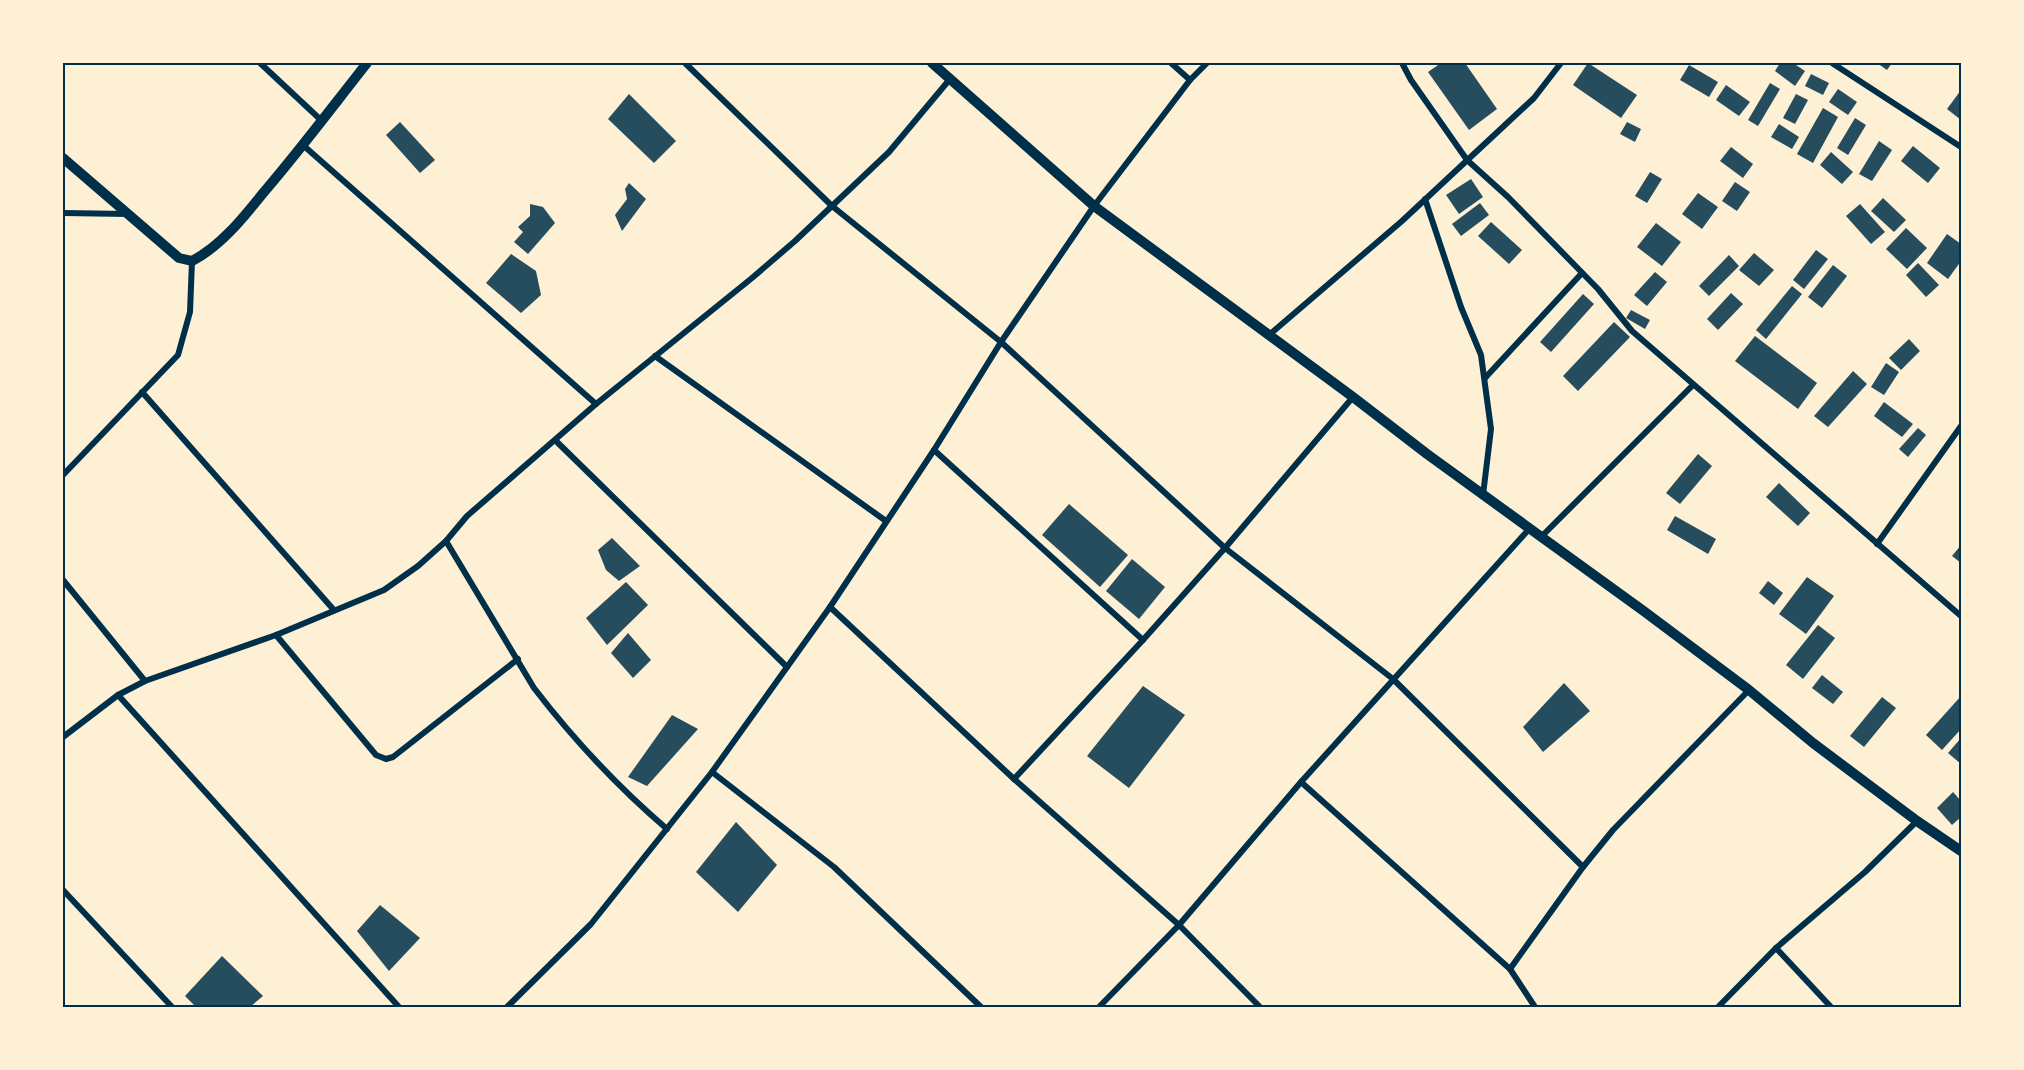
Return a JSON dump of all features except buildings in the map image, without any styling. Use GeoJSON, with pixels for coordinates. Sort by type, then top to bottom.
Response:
{"type":"FeatureCollection","features":[{"type":"Feature","properties":{"kind":"street"},"geometry":{"type":"LineString","coordinates":[[260,63],[322,121]]}},
{"type":"Feature","properties":{"kind":"street"},"geometry":{"type":"LineString","coordinates":[[63,158],[179,258],[192,261],[209,252],[249,210],[304,146],[367,63]]}},
{"type":"Feature","properties":{"kind":"street"},"geometry":{"type":"LineString","coordinates":[[685,63],[832,206],[1001,342],[1225,548],[1393,679],[1583,867]]}},
{"type":"Feature","properties":{"kind":"street"},"geometry":{"type":"LineString","coordinates":[[932,63],[1094,206],[1749,690],[1813,743],[1917,821],[1961,850]]}},
{"type":"Feature","properties":{"kind":"street"},"geometry":{"type":"LineString","coordinates":[[1171,63],[1190,80]]}},
{"type":"Feature","properties":{"kind":"street"},"geometry":{"type":"LineString","coordinates":[[507,1007],[591,924],[712,772],[830,607],[934,450],[1001,342],[1094,206],[1190,80],[1207,63]]}},
{"type":"Feature","properties":{"kind":"street"},"geometry":{"type":"LineString","coordinates":[[1402,63],[1411,80],[1467,160],[1508,197],[1598,289],[1632,331],[1961,616]]}},
{"type":"Feature","properties":{"kind":"street"},"geometry":{"type":"LineString","coordinates":[[1269,335],[1425,199],[1534,98],[1561,63]]}},
{"type":"Feature","properties":{"kind":"street"},"geometry":{"type":"LineString","coordinates":[[1832,63],[1961,147]]}},
{"type":"Feature","properties":{"kind":"street"},"geometry":{"type":"LineString","coordinates":[[63,737],[118,695],[145,681],[276,635],[333,609],[384,590],[418,566],[446,541],[467,516],[596,404],[752,278],[832,206],[889,152],[950,79]]}},
{"type":"Feature","properties":{"kind":"street"},"geometry":{"type":"LineString","coordinates":[[304,146],[596,404]]}},
{"type":"Feature","properties":{"kind":"street"},"geometry":{"type":"LineString","coordinates":[[1425,199],[1461,307],[1481,355],[1491,429],[1483,495]]}},
{"type":"Feature","properties":{"kind":"street"},"geometry":{"type":"LineString","coordinates":[[63,213],[129,214]]}},
{"type":"Feature","properties":{"kind":"street"},"geometry":{"type":"LineString","coordinates":[[63,475],[178,355],[190,312],[192,261]]}},
{"type":"Feature","properties":{"kind":"street"},"geometry":{"type":"LineString","coordinates":[[1485,378],[1582,273]]}},
{"type":"Feature","properties":{"kind":"street"},"geometry":{"type":"LineString","coordinates":[[655,356],[886,521]]}},
{"type":"Feature","properties":{"kind":"street"},"geometry":{"type":"LineString","coordinates":[[1541,537],[1693,385]]}},
{"type":"Feature","properties":{"kind":"street"},"geometry":{"type":"LineString","coordinates":[[142,392],[333,609]]}},
{"type":"Feature","properties":{"kind":"street"},"geometry":{"type":"LineString","coordinates":[[1014,779],[1225,548],[1353,397]]}},
{"type":"Feature","properties":{"kind":"street"},"geometry":{"type":"LineString","coordinates":[[1877,544],[1961,426]]}},
{"type":"Feature","properties":{"kind":"street"},"geometry":{"type":"LineString","coordinates":[[556,441],[787,667]]}},
{"type":"Feature","properties":{"kind":"street"},"geometry":{"type":"LineString","coordinates":[[934,450],[1143,640]]}},
{"type":"Feature","properties":{"kind":"street"},"geometry":{"type":"LineString","coordinates":[[1099,1007],[1179,925],[1301,782],[1530,528]]}},
{"type":"Feature","properties":{"kind":"street"},"geometry":{"type":"LineString","coordinates":[[446,541],[534,688],[581,746],[641,807],[668,829]]}},
{"type":"Feature","properties":{"kind":"street"},"geometry":{"type":"LineString","coordinates":[[63,580],[145,681]]}},
{"type":"Feature","properties":{"kind":"street"},"geometry":{"type":"LineString","coordinates":[[830,607],[1014,779],[1179,925],[1260,1007]]}},
{"type":"Feature","properties":{"kind":"street"},"geometry":{"type":"LineString","coordinates":[[276,635],[376,755],[386,759],[393,758],[518,659]]}},
{"type":"Feature","properties":{"kind":"street"},"geometry":{"type":"LineString","coordinates":[[1510,969],[1583,867],[1613,830],[1749,690]]}},
{"type":"Feature","properties":{"kind":"street"},"geometry":{"type":"LineString","coordinates":[[118,695],[399,1007]]}},
{"type":"Feature","properties":{"kind":"street"},"geometry":{"type":"LineString","coordinates":[[712,772],[834,867],[981,1007]]}},
{"type":"Feature","properties":{"kind":"street"},"geometry":{"type":"LineString","coordinates":[[1301,782],[1510,969],[1532,1006]]}},
{"type":"Feature","properties":{"kind":"street"},"geometry":{"type":"LineString","coordinates":[[1718,1007],[1776,948],[1865,873],[1917,821]]}},
{"type":"Feature","properties":{"kind":"street"},"geometry":{"type":"LineString","coordinates":[[63,890],[172,1007]]}},
{"type":"Feature","properties":{"kind":"street"},"geometry":{"type":"LineString","coordinates":[[1776,948],[1831,1007]]}}]}
